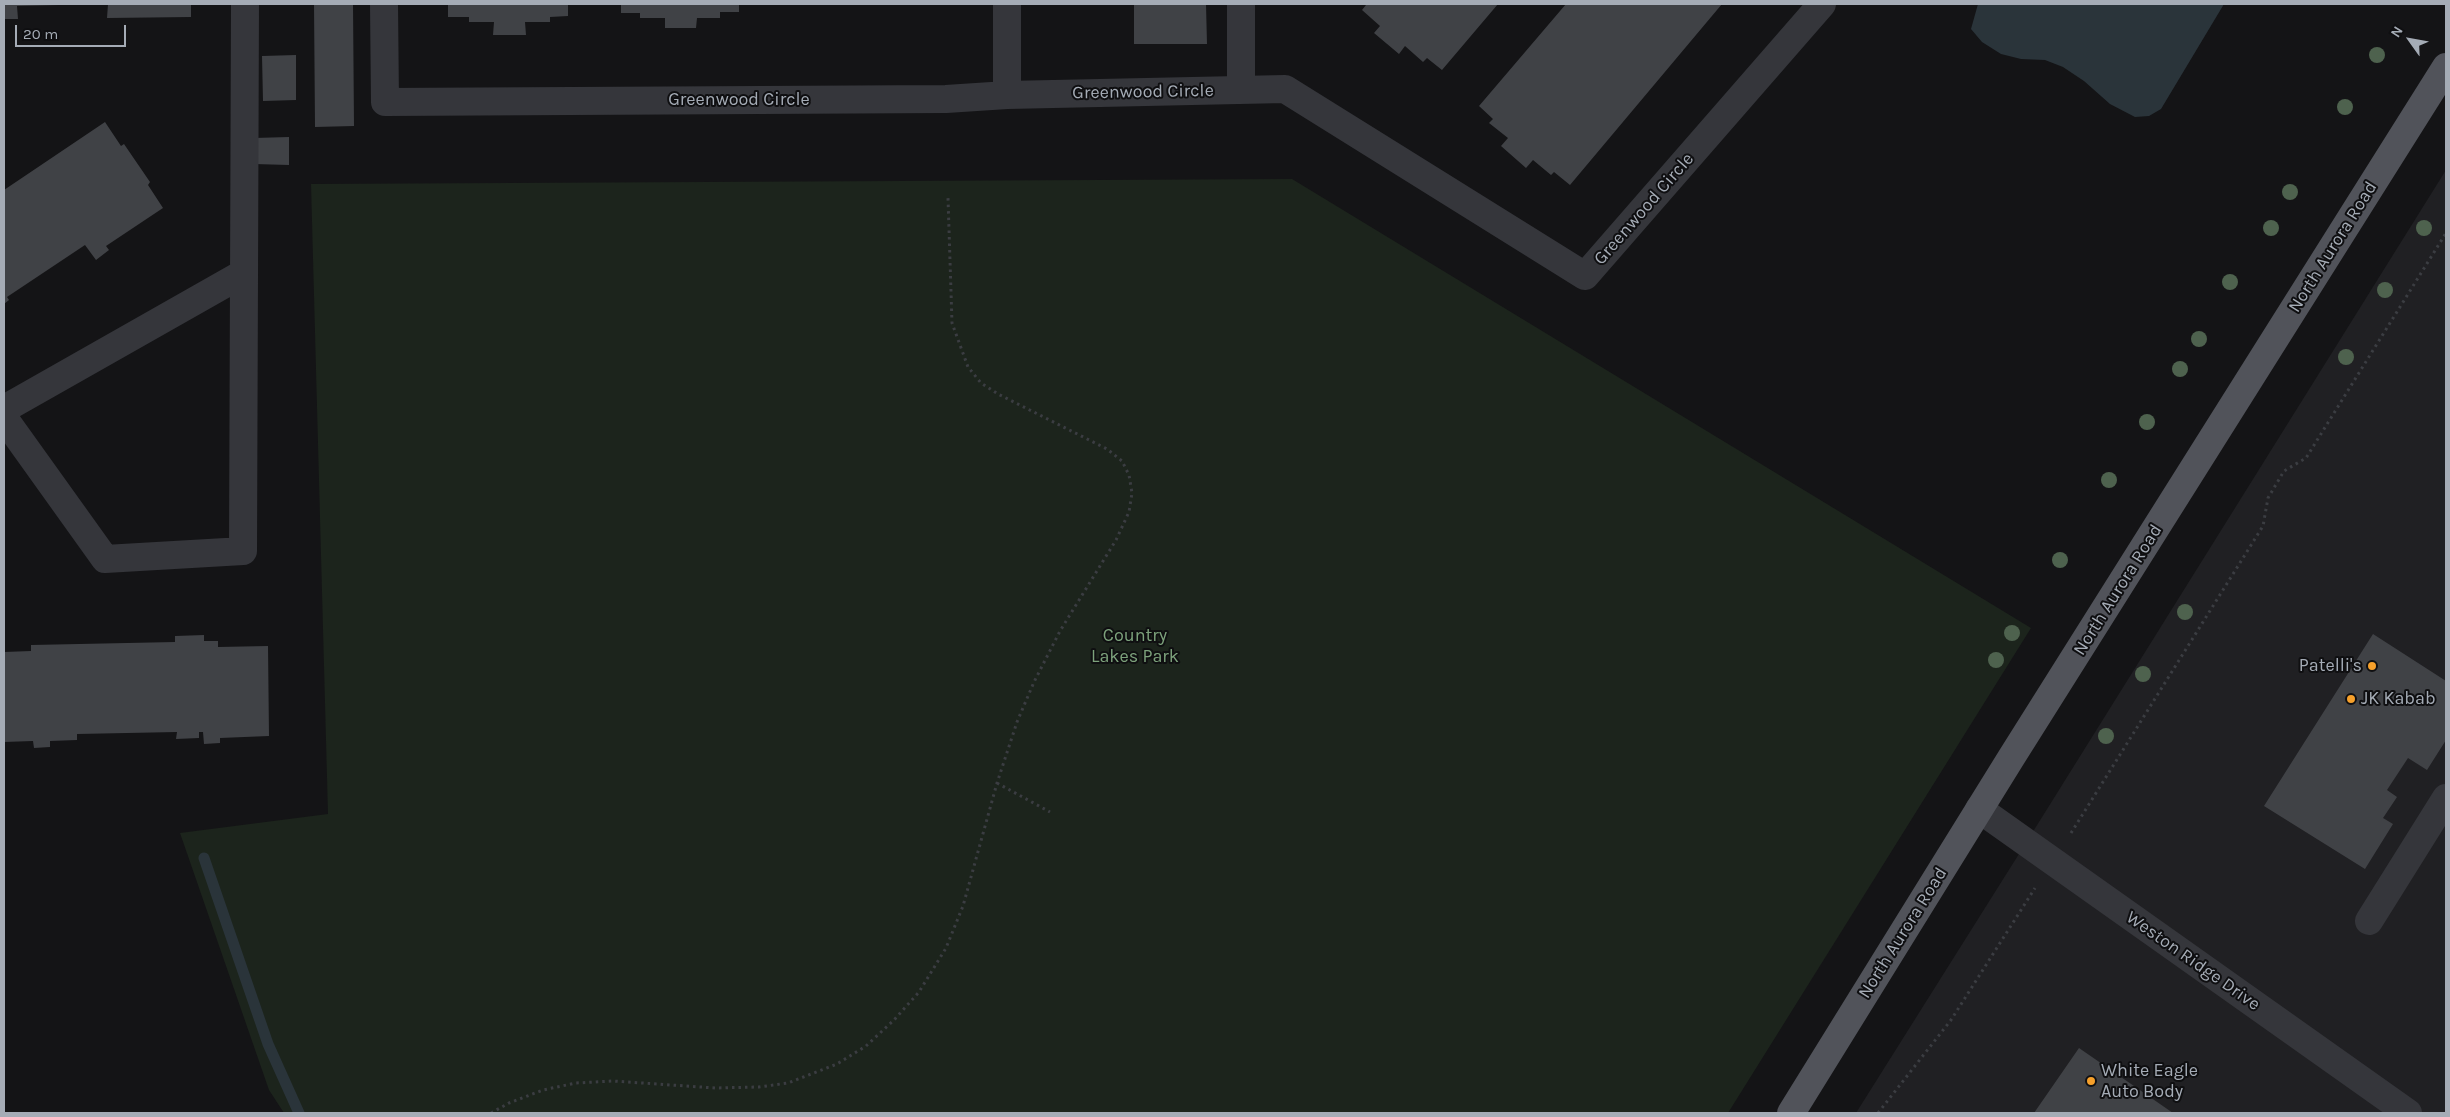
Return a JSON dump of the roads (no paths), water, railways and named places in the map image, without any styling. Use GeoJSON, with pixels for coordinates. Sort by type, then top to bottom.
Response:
{"type":"FeatureCollection","features":[{"type":"Feature","properties":{"kind":"main road","name":"North Aurora Road"},"geometry":{"type":"LineString","coordinates":[[1791,1113],[1979,809],[2446,67]]}},
{"type":"Feature","properties":{"kind":"street"},"geometry":{"type":"LineString","coordinates":[[4,418],[105,558],[243,551],[245,4]]}},
{"type":"Feature","properties":{"kind":"street","name":"Greenwood Circle"},"geometry":{"type":"LineString","coordinates":[[384,4],[385,102],[936,99],[1008,95],[1286,89],[1585,276],[1822,4]]}},
{"type":"Feature","properties":{"kind":"street"},"geometry":{"type":"LineString","coordinates":[[1007,4],[1008,95]]}},
{"type":"Feature","properties":{"kind":"street"},"geometry":{"type":"LineString","coordinates":[[1241,4],[1242,90]]}},
{"type":"Feature","properties":{"kind":"street"},"geometry":{"type":"LineString","coordinates":[[4,409],[244,273]]}},
{"type":"Feature","properties":{"kind":"street"},"geometry":{"type":"LineString","coordinates":[[2369,921],[2446,798]]}},
{"type":"Feature","properties":{"kind":"street","name":"Weston Ridge Drive"},"geometry":{"type":"LineString","coordinates":[[1979,809],[2408,1113]]}},
{"type":"Feature","properties":{"kind":"waterway"},"geometry":{"type":"LineString","coordinates":[[204,858],[268,1044],[299,1113]]}},
{"type":"Feature","properties":{"kind":"place","name":"Patelli's"},"geometry":{"type":"Point","coordinates":[2372,666]}},
{"type":"Feature","properties":{"kind":"place","name":"JK Kabab"},"geometry":{"type":"Point","coordinates":[2351,699]}},
{"type":"Feature","properties":{"kind":"place","name":"White Eagle Auto Body"},"geometry":{"type":"Point","coordinates":[2091,1081]}},
{"type":"Feature","properties":{"kind":"park label","name":"Country Lakes Park"},"geometry":{"type":"Point","coordinates":[1135,646]}}]}
